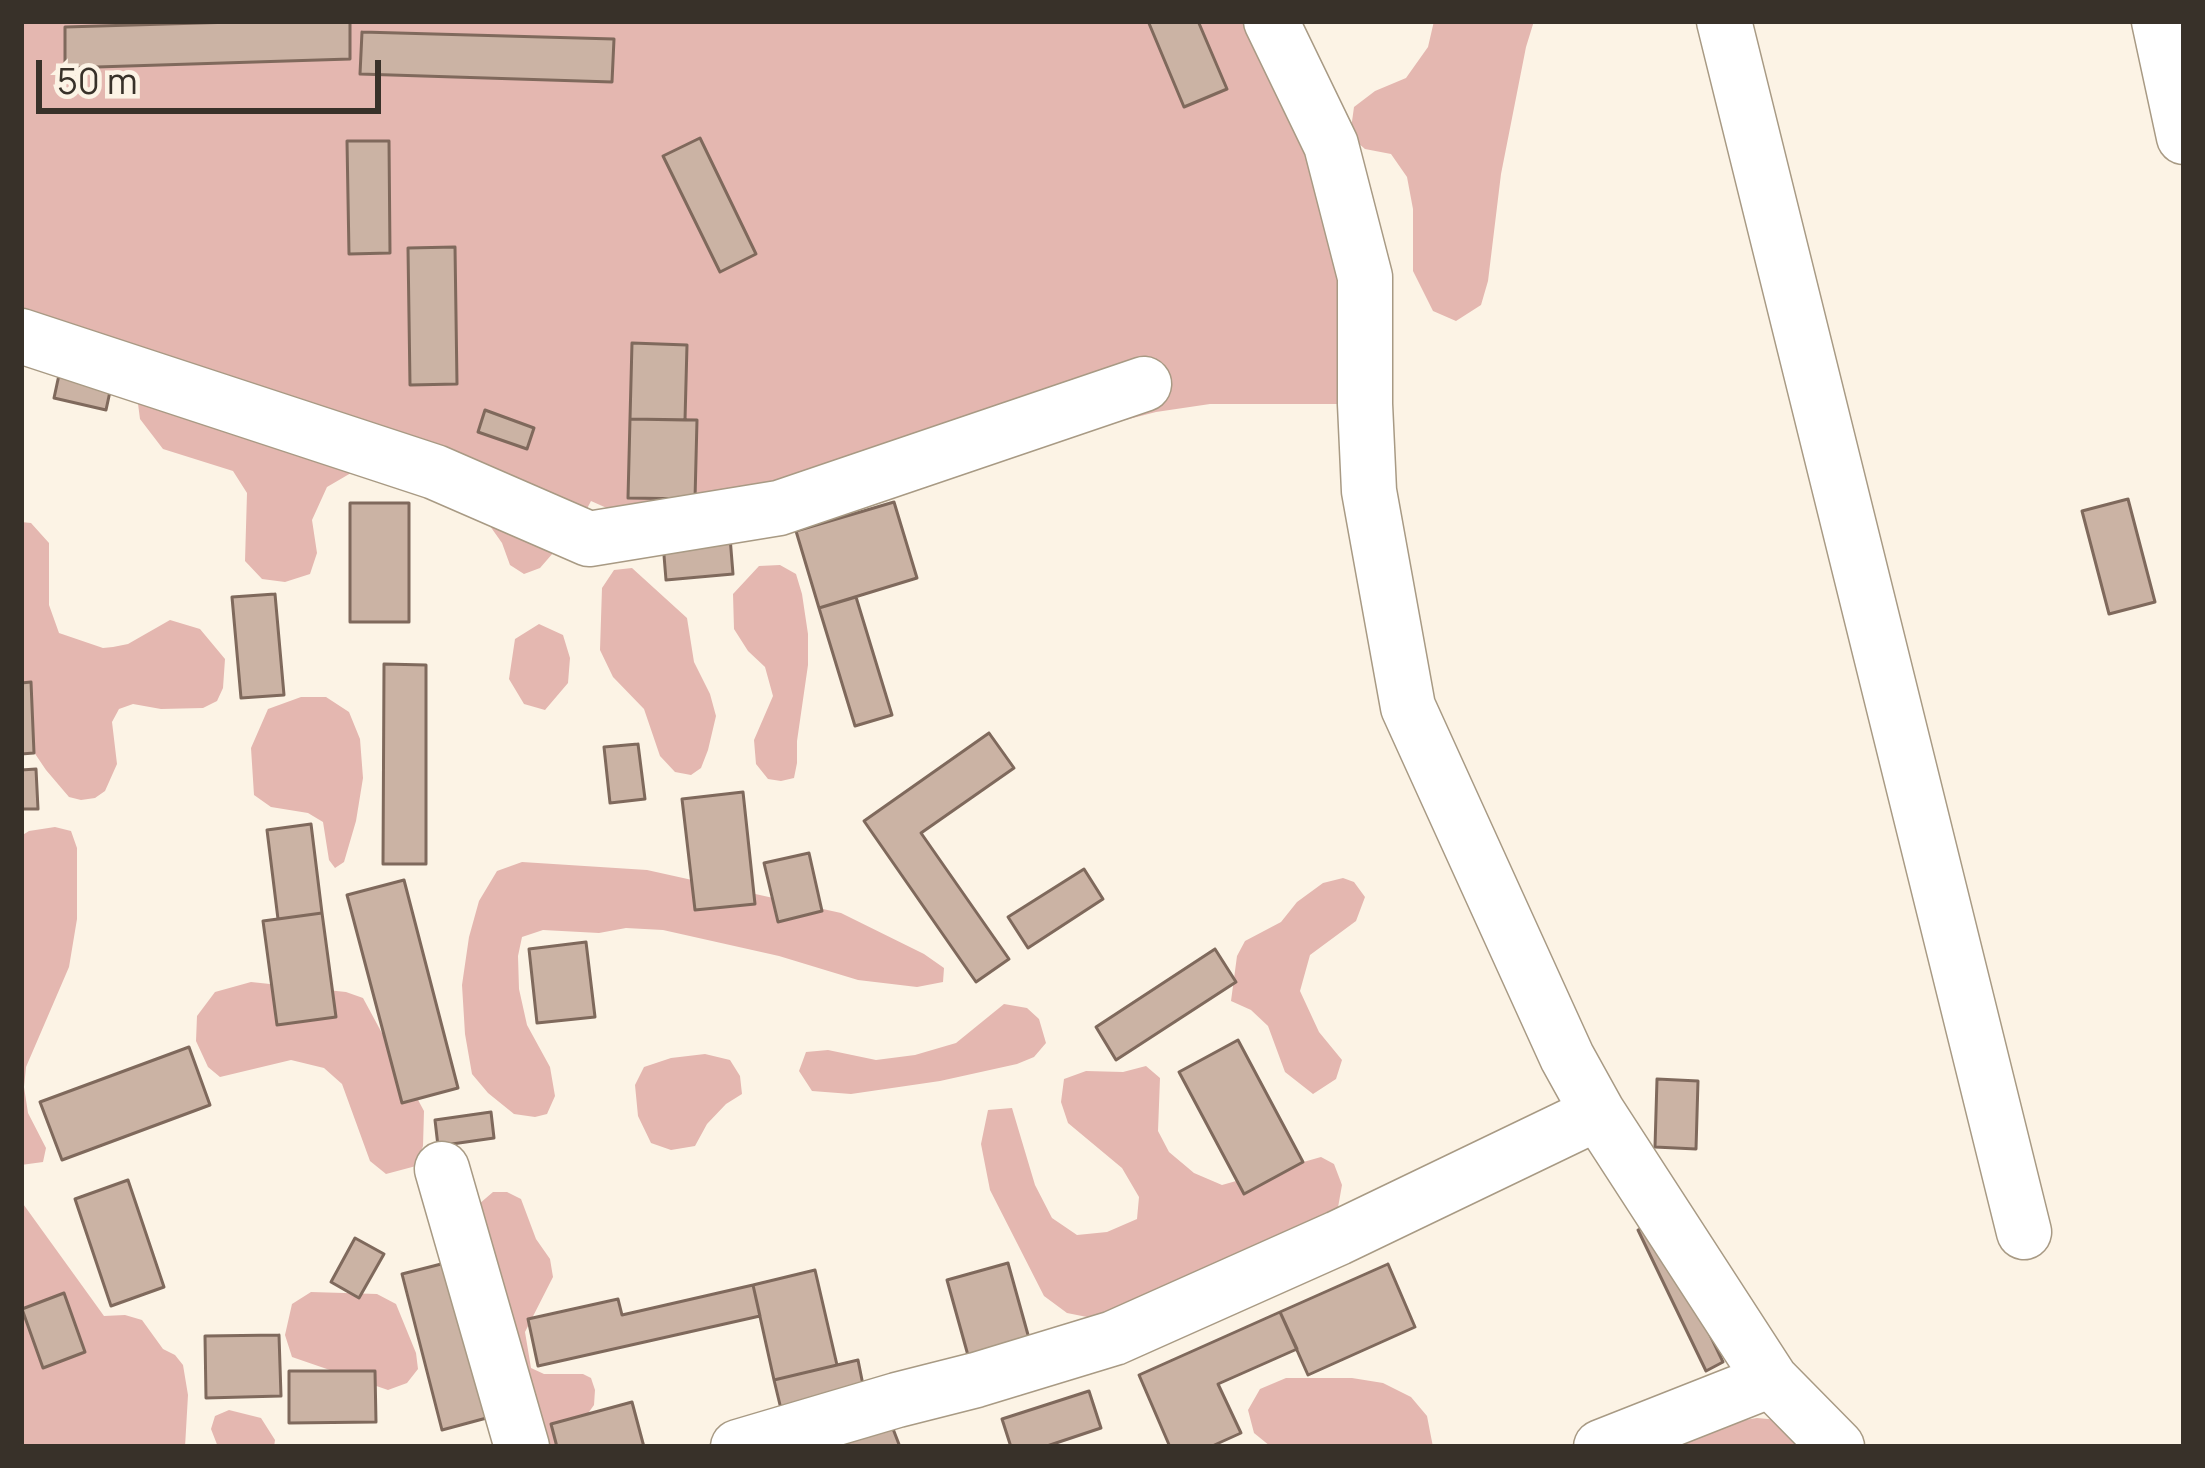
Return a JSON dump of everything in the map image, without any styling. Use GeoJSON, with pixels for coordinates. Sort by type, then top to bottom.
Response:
{"type":"FeatureCollection","features":[{"type":"Feature","properties":{"kind":"lane"},"geometry":{"type":"LineString","coordinates":[[1271,21],[1331,146],[1365,277],[1369,491],[1408,707],[1567,1057],[1598,1113],[1772,1380],[1837,1447]]}},
{"type":"Feature","properties":{"kind":"lane"},"geometry":{"type":"LineString","coordinates":[[1724,21],[2024,1232]]}},
{"type":"Feature","properties":{"kind":"lane"},"geometry":{"type":"LineString","coordinates":[[2159,21],[2184,137]]}},
{"type":"Feature","properties":{"kind":"lane"},"geometry":{"type":"LineString","coordinates":[[21,336],[435,472],[589,539],[779,508],[1144,384]]}},
{"type":"Feature","properties":{"kind":"lane"},"geometry":{"type":"LineString","coordinates":[[738,1447],[1114,1337],[1338,1238],[1598,1113]]}},
{"type":"Feature","properties":{"kind":"lane"},"geometry":{"type":"LineString","coordinates":[[442,1169],[522,1447]]}},
{"type":"Feature","properties":{"kind":"lane"},"geometry":{"type":"LineString","coordinates":[[1601,1447],[1772,1380]]}},
{"type":"Feature","properties":{"kind":"shaded area"},"geometry":{"type":"Polygon","coordinates":[[[21,21],[1271,21],[1331,145],[1365,404],[1210,404],[1156,412],[993,454],[627,517],[591,501],[580,522],[540,568],[524,574],[510,565],[490,526],[442,492],[351,473],[327,487],[312,520],[317,553],[310,574],[285,582],[262,579],[245,561],[247,493],[233,471],[163,449],[140,419],[137,396],[21,328],[21,21]]]}},
{"type":"Feature","properties":{"kind":"shaded area"},"geometry":{"type":"Polygon","coordinates":[[[1434,21],[1534,21],[1501,174],[1488,281],[1481,305],[1456,321],[1433,311],[1413,271],[1413,209],[1407,177],[1391,154],[1365,149],[1350,136],[1354,107],[1375,91],[1406,78],[1428,47],[1434,21]]]}},
{"type":"Feature","properties":{"kind":"shaded area"},"geometry":{"type":"Polygon","coordinates":[[[21,522],[31,523],[49,543],[49,605],[59,633],[113,647],[128,644],[170,620],[200,629],[225,659],[223,688],[217,701],[203,708],[133,704],[119,709],[112,722],[117,764],[105,791],[95,798],[69,797],[21,733],[21,522]]]}},
{"type":"Feature","properties":{"kind":"shaded area"},"geometry":{"type":"Polygon","coordinates":[[[780,565],[796,574],[808,634],[797,763],[794,778],[781,781],[768,779],[756,764],[754,740],[773,696],[765,667],[734,629],[733,594],[759,566],[780,565]]]}},
{"type":"Feature","properties":{"kind":"shaded area"},"geometry":{"type":"Polygon","coordinates":[[[632,568],[687,618],[694,662],[710,694],[716,716],[701,768],[691,775],[675,772],[660,756],[644,709],[613,677],[600,650],[602,588],[614,570],[632,568]]]}},
{"type":"Feature","properties":{"kind":"shaded area"},"geometry":{"type":"Polygon","coordinates":[[[539,624],[563,635],[570,658],[568,683],[545,710],[524,704],[509,679],[515,639],[539,624]]]}},
{"type":"Feature","properties":{"kind":"shaded area"},"geometry":{"type":"Polygon","coordinates":[[[301,697],[326,697],[349,712],[360,739],[363,778],[356,821],[344,862],[335,868],[329,860],[323,822],[308,813],[271,807],[254,795],[251,748],[268,709],[301,697]]]}},
{"type":"Feature","properties":{"kind":"shaded area"},"geometry":{"type":"Polygon","coordinates":[[[55,827],[71,831],[77,848],[77,919],[69,967],[26,1067],[28,1113],[46,1148],[43,1162],[21,1165],[21,836],[55,827]]]}},
{"type":"Feature","properties":{"kind":"shaded area"},"geometry":{"type":"Polygon","coordinates":[[[522,862],[647,870],[841,913],[924,954],[944,968],[943,982],[917,987],[858,980],[779,956],[663,930],[543,930],[522,937],[519,989],[527,1025],[550,1067],[555,1096],[547,1114],[514,1114],[472,1074],[462,985],[479,901],[497,871],[522,862]]]}},
{"type":"Feature","properties":{"kind":"shaded area"},"geometry":{"type":"Polygon","coordinates":[[[1343,878],[1354,882],[1365,897],[1356,921],[1310,955],[1300,991],[1319,1032],[1342,1060],[1336,1079],[1313,1094],[1285,1072],[1268,1026],[1251,1010],[1231,1001],[1237,956],[1245,941],[1281,922],[1297,902],[1323,883],[1343,878]]]}},
{"type":"Feature","properties":{"kind":"shaded area"},"geometry":{"type":"Polygon","coordinates":[[[251,982],[363,998],[424,1111],[423,1146],[416,1166],[386,1174],[370,1161],[342,1084],[324,1068],[291,1060],[220,1077],[208,1067],[196,1041],[197,1016],[215,992],[251,982]]]}},
{"type":"Feature","properties":{"kind":"shaded area"},"geometry":{"type":"Polygon","coordinates":[[[1004,1004],[1027,1008],[1039,1019],[1046,1043],[1034,1057],[1017,1064],[851,1094],[812,1091],[799,1071],[806,1052],[828,1050],[876,1060],[956,1043],[1004,1004]]]}},
{"type":"Feature","properties":{"kind":"shaded area"},"geometry":{"type":"Polygon","coordinates":[[[705,1054],[730,1060],[740,1076],[742,1094],[707,1124],[695,1146],[671,1150],[651,1143],[638,1116],[635,1085],[644,1067],[705,1054]]]}},
{"type":"Feature","properties":{"kind":"shaded area"},"geometry":{"type":"Polygon","coordinates":[[[1146,1066],[1160,1078],[1158,1131],[1169,1152],[1194,1173],[1222,1185],[1321,1157],[1334,1164],[1342,1185],[1337,1213],[1132,1326],[1067,1313],[1044,1296],[990,1190],[981,1144],[988,1110],[1012,1108],[1035,1185],[1052,1218],[1077,1235],[1107,1232],[1137,1219],[1139,1197],[1122,1168],[1068,1123],[1061,1102],[1064,1079],[1086,1071],[1123,1072],[1146,1066]]]}},
{"type":"Feature","properties":{"kind":"shaded area"},"geometry":{"type":"Polygon","coordinates":[[[493,1192],[521,1199],[536,1239],[550,1259],[553,1277],[525,1332],[531,1368],[544,1374],[583,1374],[591,1378],[595,1390],[594,1405],[564,1447],[533,1447],[479,1204],[493,1192]]]}},
{"type":"Feature","properties":{"kind":"shaded area"},"geometry":{"type":"Polygon","coordinates":[[[21,1201],[104,1316],[142,1320],[163,1349],[183,1365],[188,1395],[185,1447],[21,1447],[21,1201]]]}},
{"type":"Feature","properties":{"kind":"shaded area"},"geometry":{"type":"Polygon","coordinates":[[[311,1292],[377,1294],[396,1304],[416,1353],[418,1369],[407,1383],[388,1390],[292,1357],[285,1335],[292,1304],[311,1292]]]}},
{"type":"Feature","properties":{"kind":"shaded area"},"geometry":{"type":"Polygon","coordinates":[[[1286,1378],[1383,1383],[1411,1397],[1427,1416],[1433,1447],[1270,1446],[1254,1433],[1248,1410],[1260,1389],[1286,1378]]]}},
{"type":"Feature","properties":{"kind":"shaded area"},"geometry":{"type":"Polygon","coordinates":[[[229,1410],[261,1418],[275,1440],[274,1447],[218,1447],[211,1429],[215,1416],[229,1410]]]}},
{"type":"Feature","properties":{"kind":"shaded area"},"geometry":{"type":"Polygon","coordinates":[[[1779,1420],[1825,1447],[1652,1447],[1721,1424],[1779,1420]]]}},
{"type":"Feature","properties":{"kind":"building"},"geometry":{"type":"Polygon","coordinates":[[[350,21],[350,59],[65,68],[65,27],[350,21]]]}},
{"type":"Feature","properties":{"kind":"building"},"geometry":{"type":"Polygon","coordinates":[[[1148,21],[1198,21],[1227,89],[1184,107],[1148,21]]]}},
{"type":"Feature","properties":{"kind":"building"},"geometry":{"type":"Polygon","coordinates":[[[362,32],[614,39],[612,82],[360,74],[362,32]]]}},
{"type":"Feature","properties":{"kind":"building"},"geometry":{"type":"Polygon","coordinates":[[[700,138],[756,254],[720,272],[663,156],[700,138]]]}},
{"type":"Feature","properties":{"kind":"building"},"geometry":{"type":"Polygon","coordinates":[[[347,141],[389,141],[390,253],[349,254],[347,141]]]}},
{"type":"Feature","properties":{"kind":"building"},"geometry":{"type":"Polygon","coordinates":[[[455,247],[457,384],[410,385],[408,248],[455,247]]]}},
{"type":"Feature","properties":{"kind":"building"},"geometry":{"type":"Polygon","coordinates":[[[632,343],[687,345],[685,420],[630,419],[632,343]]]}},
{"type":"Feature","properties":{"kind":"building"},"geometry":{"type":"Polygon","coordinates":[[[62,361],[114,373],[106,410],[54,398],[62,361]]]}},
{"type":"Feature","properties":{"kind":"building"},"geometry":{"type":"Polygon","coordinates":[[[485,410],[534,428],[527,449],[478,432],[485,410]]]}},
{"type":"Feature","properties":{"kind":"building"},"geometry":{"type":"Polygon","coordinates":[[[630,419],[697,420],[695,499],[628,498],[630,419]]]}},
{"type":"Feature","properties":{"kind":"building"},"geometry":{"type":"Polygon","coordinates":[[[2128,499],[2155,602],[2109,614],[2082,511],[2128,499]]]}},
{"type":"Feature","properties":{"kind":"building"},"geometry":{"type":"Polygon","coordinates":[[[894,502],[917,578],[819,608],[796,531],[894,502]]]}},
{"type":"Feature","properties":{"kind":"building"},"geometry":{"type":"Polygon","coordinates":[[[350,503],[409,503],[409,622],[350,622],[350,503]]]}},
{"type":"Feature","properties":{"kind":"building"},"geometry":{"type":"Polygon","coordinates":[[[730,537],[733,574],[666,580],[663,543],[730,537]]]}},
{"type":"Feature","properties":{"kind":"building"},"geometry":{"type":"Polygon","coordinates":[[[275,594],[284,695],[241,698],[232,597],[275,594]]]}},
{"type":"Feature","properties":{"kind":"building"},"geometry":{"type":"Polygon","coordinates":[[[856,597],[892,715],[855,726],[819,608],[856,597]]]}},
{"type":"Feature","properties":{"kind":"building"},"geometry":{"type":"Polygon","coordinates":[[[384,664],[426,665],[426,864],[383,864],[384,664]]]}},
{"type":"Feature","properties":{"kind":"building"},"geometry":{"type":"Polygon","coordinates":[[[31,682],[34,753],[21,754],[21,683],[31,682]]]}},
{"type":"Feature","properties":{"kind":"building"},"geometry":{"type":"Polygon","coordinates":[[[989,733],[1014,768],[921,833],[1009,959],[976,982],[864,821],[989,733]]]}},
{"type":"Feature","properties":{"kind":"building"},"geometry":{"type":"Polygon","coordinates":[[[638,744],[645,799],[610,803],[604,747],[638,744]]]}},
{"type":"Feature","properties":{"kind":"building"},"geometry":{"type":"Polygon","coordinates":[[[36,769],[38,809],[21,809],[21,770],[36,769]]]}},
{"type":"Feature","properties":{"kind":"building"},"geometry":{"type":"Polygon","coordinates":[[[743,792],[755,904],[695,910],[682,799],[743,792]]]}},
{"type":"Feature","properties":{"kind":"building"},"geometry":{"type":"Polygon","coordinates":[[[311,824],[322,913],[278,919],[267,830],[311,824]]]}},
{"type":"Feature","properties":{"kind":"building"},"geometry":{"type":"Polygon","coordinates":[[[809,853],[822,911],[778,922],[764,863],[809,853]]]}},
{"type":"Feature","properties":{"kind":"building"},"geometry":{"type":"Polygon","coordinates":[[[1084,869],[1103,899],[1028,948],[1008,917],[1084,869]]]}},
{"type":"Feature","properties":{"kind":"building"},"geometry":{"type":"Polygon","coordinates":[[[404,880],[458,1088],[402,1103],[347,895],[404,880]]]}},
{"type":"Feature","properties":{"kind":"building"},"geometry":{"type":"Polygon","coordinates":[[[322,913],[336,1017],[277,1025],[263,921],[322,913]]]}},
{"type":"Feature","properties":{"kind":"building"},"geometry":{"type":"Polygon","coordinates":[[[586,942],[595,1017],[537,1023],[529,949],[586,942]]]}},
{"type":"Feature","properties":{"kind":"building"},"geometry":{"type":"Polygon","coordinates":[[[1215,949],[1236,982],[1116,1060],[1096,1027],[1215,949]]]}},
{"type":"Feature","properties":{"kind":"building"},"geometry":{"type":"Polygon","coordinates":[[[1238,1040],[1303,1162],[1244,1194],[1179,1072],[1238,1040]]]}},
{"type":"Feature","properties":{"kind":"building"},"geometry":{"type":"Polygon","coordinates":[[[189,1047],[210,1105],[62,1160],[40,1102],[189,1047]]]}},
{"type":"Feature","properties":{"kind":"building"},"geometry":{"type":"Polygon","coordinates":[[[1657,1079],[1698,1081],[1696,1149],[1655,1147],[1657,1079]]]}},
{"type":"Feature","properties":{"kind":"building"},"geometry":{"type":"Polygon","coordinates":[[[491,1112],[494,1138],[438,1146],[435,1120],[491,1112]]]}},
{"type":"Feature","properties":{"kind":"building"},"geometry":{"type":"Polygon","coordinates":[[[128,1180],[164,1287],[111,1306],[75,1199],[128,1180]]]}},
{"type":"Feature","properties":{"kind":"building"},"geometry":{"type":"Polygon","coordinates":[[[1656,1222],[1723,1362],[1706,1371],[1638,1230],[1656,1222]]]}},
{"type":"Feature","properties":{"kind":"building"},"geometry":{"type":"Polygon","coordinates":[[[355,1238],[384,1254],[359,1298],[331,1282],[355,1238]]]}},
{"type":"Feature","properties":{"kind":"building"},"geometry":{"type":"Polygon","coordinates":[[[453,1261],[494,1416],[442,1430],[402,1274],[453,1261]]]}},
{"type":"Feature","properties":{"kind":"building"},"geometry":{"type":"Polygon","coordinates":[[[1008,1263],[1030,1342],[969,1359],[947,1280],[1008,1263]]]}},
{"type":"Feature","properties":{"kind":"building"},"geometry":{"type":"Polygon","coordinates":[[[1388,1264],[1415,1327],[1308,1375],[1280,1312],[1388,1264]]]}},
{"type":"Feature","properties":{"kind":"building"},"geometry":{"type":"Polygon","coordinates":[[[815,1270],[837,1365],[774,1380],[753,1285],[815,1270]]]}},
{"type":"Feature","properties":{"kind":"building"},"geometry":{"type":"Polygon","coordinates":[[[753,1285],[760,1316],[538,1366],[528,1319],[618,1299],[622,1315],[753,1285]]]}},
{"type":"Feature","properties":{"kind":"building"},"geometry":{"type":"Polygon","coordinates":[[[64,1293],[85,1352],[43,1368],[22,1309],[64,1293]]]}},
{"type":"Feature","properties":{"kind":"building"},"geometry":{"type":"Polygon","coordinates":[[[1280,1312],[1297,1349],[1218,1384],[1241,1433],[1210,1447],[1170,1447],[1139,1375],[1280,1312]]]}},
{"type":"Feature","properties":{"kind":"building"},"geometry":{"type":"Polygon","coordinates":[[[279,1335],[281,1396],[206,1398],[205,1336],[279,1335]]]}},
{"type":"Feature","properties":{"kind":"building"},"geometry":{"type":"Polygon","coordinates":[[[858,1360],[864,1390],[781,1409],[774,1380],[858,1360]]]}},
{"type":"Feature","properties":{"kind":"building"},"geometry":{"type":"Polygon","coordinates":[[[289,1371],[375,1371],[376,1422],[289,1423],[289,1371]]]}},
{"type":"Feature","properties":{"kind":"building"},"geometry":{"type":"Polygon","coordinates":[[[1089,1391],[1101,1428],[1044,1447],[1011,1447],[1002,1419],[1089,1391]]]}},
{"type":"Feature","properties":{"kind":"building"},"geometry":{"type":"Polygon","coordinates":[[[632,1402],[644,1447],[557,1447],[551,1424],[632,1402]]]}},
{"type":"Feature","properties":{"kind":"building"},"geometry":{"type":"Polygon","coordinates":[[[890,1421],[900,1447],[822,1447],[890,1421]]]}}]}
